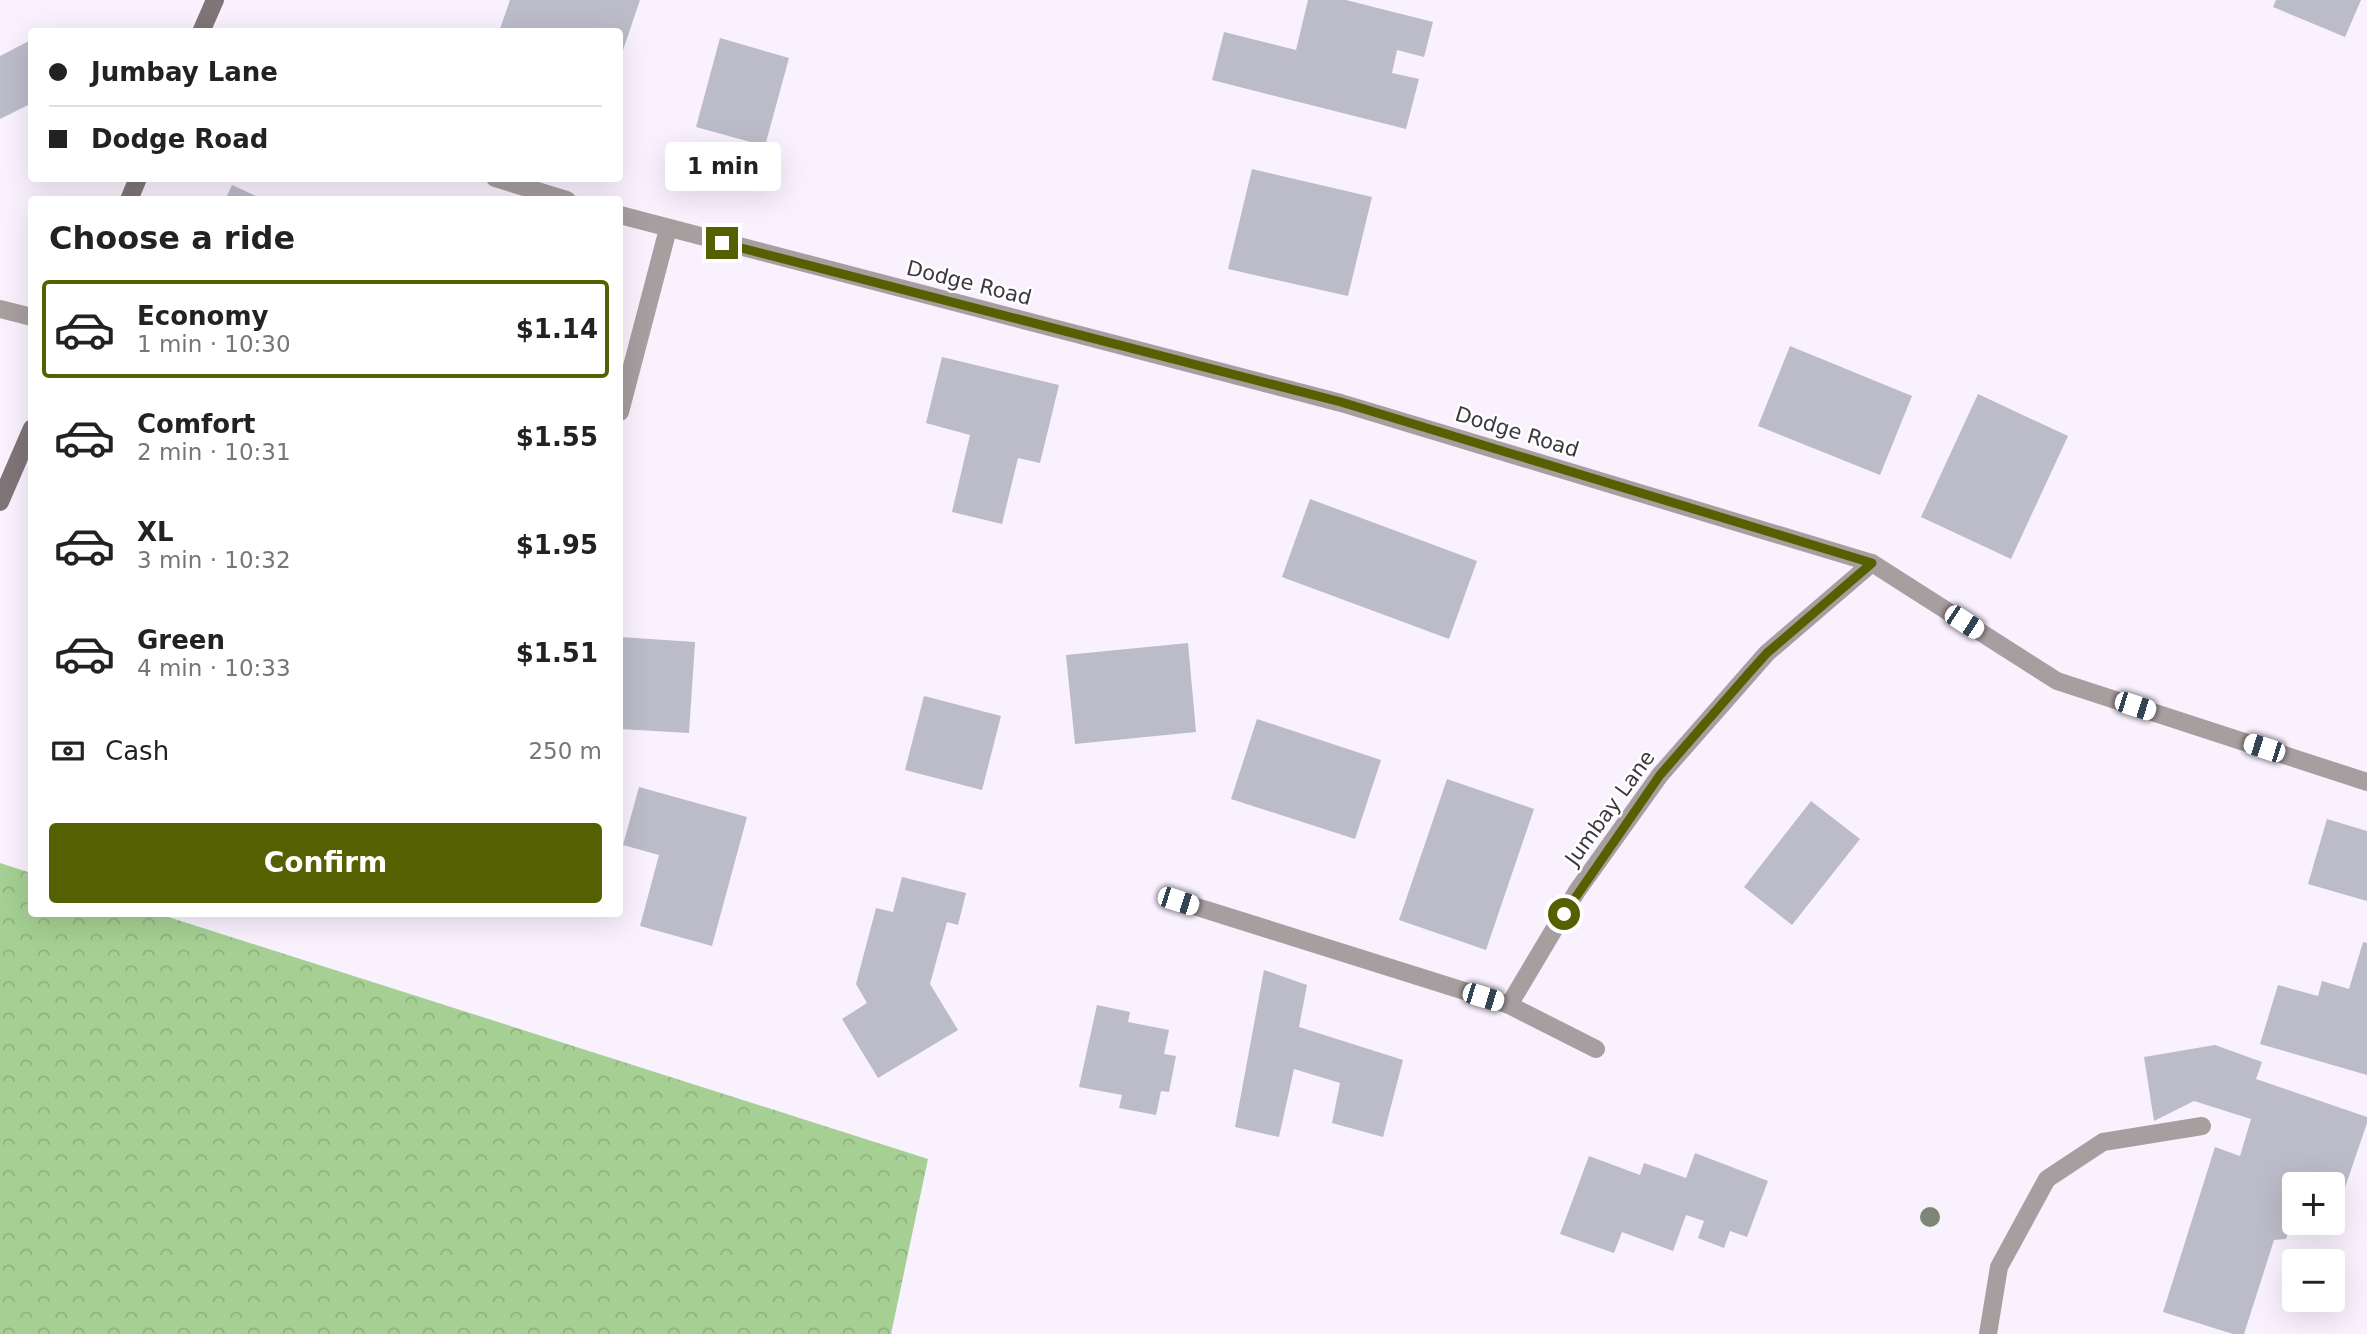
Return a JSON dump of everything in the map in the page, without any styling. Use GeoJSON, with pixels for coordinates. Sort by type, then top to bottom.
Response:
{"type":"FeatureCollection","features":[{"type":"Feature","properties":{"kind":"street"},"geometry":{"type":"LineString","coordinates":[[203,28],[215,0]]}},
{"type":"Feature","properties":{"kind":"street"},"geometry":{"type":"LineString","coordinates":[[508,182],[554,196]]}},
{"type":"Feature","properties":{"kind":"street","name":"Dodge Road"},"geometry":{"type":"LineString","coordinates":[[623,216],[1341,402],[1872,563],[2057,681],[2367,782]]}},
{"type":"Feature","properties":{"kind":"street"},"geometry":{"type":"LineString","coordinates":[[623,401],[668,229]]}},
{"type":"Feature","properties":{"kind":"street"},"geometry":{"type":"LineString","coordinates":[[0,309],[28,316]]}},
{"type":"Feature","properties":{"kind":"street"},"geometry":{"type":"LineString","coordinates":[[0,502],[28,437]]}},
{"type":"Feature","properties":{"kind":"street","name":"Jumbay Lane"},"geometry":{"type":"LineString","coordinates":[[1509,1005],[1577,891],[1660,775],[1767,653],[1872,563]]}},
{"type":"Feature","properties":{"kind":"street"},"geometry":{"type":"LineString","coordinates":[[1178,901],[1509,1005],[1596,1049]]}},
{"type":"Feature","properties":{"kind":"street"},"geometry":{"type":"LineString","coordinates":[[1988,1334],[1999,1268],[2047,1179],[2103,1142],[2202,1126]]}},
{"type":"Feature","properties":{"kind":"green space"},"geometry":{"type":"Polygon","coordinates":[[[0,863],[28,872],[28,917],[168,917],[928,1159],[891,1334],[0,1334],[0,863]]]}},
{"type":"Feature","properties":{"kind":"building"},"geometry":{"type":"Polygon","coordinates":[[[510,0],[640,0],[623,50],[623,28],[500,28],[510,0]]]}},
{"type":"Feature","properties":{"kind":"building"},"geometry":{"type":"Polygon","coordinates":[[[1308,0],[1346,0],[1433,22],[1424,57],[1397,50],[1392,73],[1419,79],[1406,129],[1212,80],[1224,32],[1296,50],[1308,0]]]}},
{"type":"Feature","properties":{"kind":"building"},"geometry":{"type":"Polygon","coordinates":[[[2276,0],[2361,0],[2345,37],[2273,7],[2276,0]]]}},
{"type":"Feature","properties":{"kind":"building"},"geometry":{"type":"Polygon","coordinates":[[[720,38],[789,58],[765,146],[696,127],[720,38]]]}},
{"type":"Feature","properties":{"kind":"building"},"geometry":{"type":"Polygon","coordinates":[[[28,42],[28,105],[0,119],[0,56],[28,42]]]}},
{"type":"Feature","properties":{"kind":"building"},"geometry":{"type":"Polygon","coordinates":[[[1252,169],[1372,197],[1348,296],[1228,269],[1252,169]]]}},
{"type":"Feature","properties":{"kind":"building"},"geometry":{"type":"Polygon","coordinates":[[[232,185],[256,196],[227,196],[232,185]]]}},
{"type":"Feature","properties":{"kind":"building"},"geometry":{"type":"Polygon","coordinates":[[[1790,346],[1912,396],[1880,475],[1758,426],[1790,346]]]}},
{"type":"Feature","properties":{"kind":"building"},"geometry":{"type":"Polygon","coordinates":[[[942,357],[1059,385],[1040,463],[1018,458],[1002,524],[952,512],[970,435],[926,423],[942,357]]]}},
{"type":"Feature","properties":{"kind":"building"},"geometry":{"type":"Polygon","coordinates":[[[1978,394],[2068,436],[2011,559],[1921,517],[1978,394]]]}},
{"type":"Feature","properties":{"kind":"building"},"geometry":{"type":"Polygon","coordinates":[[[1310,499],[1477,561],[1449,639],[1282,577],[1310,499]]]}},
{"type":"Feature","properties":{"kind":"building"},"geometry":{"type":"Polygon","coordinates":[[[623,637],[695,642],[689,733],[623,729],[623,637]]]}},
{"type":"Feature","properties":{"kind":"building"},"geometry":{"type":"Polygon","coordinates":[[[1188,643],[1196,732],[1075,744],[1066,655],[1188,643]]]}},
{"type":"Feature","properties":{"kind":"building"},"geometry":{"type":"Polygon","coordinates":[[[924,696],[1001,716],[982,790],[905,770],[924,696]]]}},
{"type":"Feature","properties":{"kind":"building"},"geometry":{"type":"Polygon","coordinates":[[[1257,719],[1381,760],[1355,839],[1231,799],[1257,719]]]}},
{"type":"Feature","properties":{"kind":"building"},"geometry":{"type":"Polygon","coordinates":[[[1447,779],[1534,809],[1486,950],[1399,920],[1447,779]]]}},
{"type":"Feature","properties":{"kind":"building"},"geometry":{"type":"Polygon","coordinates":[[[639,787],[747,817],[712,946],[640,926],[659,855],[623,845],[639,787]]]}},
{"type":"Feature","properties":{"kind":"building"},"geometry":{"type":"Polygon","coordinates":[[[1811,801],[1860,839],[1792,925],[1744,887],[1811,801]]]}},
{"type":"Feature","properties":{"kind":"building"},"geometry":{"type":"Polygon","coordinates":[[[2327,819],[2367,831],[2367,901],[2308,884],[2327,819]]]}},
{"type":"Feature","properties":{"kind":"building"},"geometry":{"type":"Polygon","coordinates":[[[902,877],[966,893],[958,925],[947,922],[930,984],[958,1030],[878,1078],[842,1019],[867,1003],[856,984],[876,908],[893,912],[902,877]]]}},
{"type":"Feature","properties":{"kind":"building"},"geometry":{"type":"Polygon","coordinates":[[[2363,942],[2367,943],[2367,1075],[2260,1044],[2278,985],[2318,996],[2322,981],[2349,989],[2363,942]]]}},
{"type":"Feature","properties":{"kind":"building"},"geometry":{"type":"Polygon","coordinates":[[[1264,970],[1307,985],[1299,1027],[1403,1060],[1383,1137],[1332,1123],[1340,1083],[1294,1069],[1279,1137],[1235,1127],[1264,970]]]}},
{"type":"Feature","properties":{"kind":"building"},"geometry":{"type":"Polygon","coordinates":[[[1097,1005],[1130,1012],[1128,1022],[1169,1030],[1164,1054],[1176,1056],[1169,1092],[1161,1091],[1156,1115],[1119,1108],[1122,1095],[1079,1087],[1097,1005]]]}},
{"type":"Feature","properties":{"kind":"building"},"geometry":{"type":"Polygon","coordinates":[[[2215,1045],[2262,1062],[2256,1079],[2367,1117],[2345,1188],[2345,1172],[2282,1172],[2282,1235],[2287,1235],[2286,1239],[2274,1240],[2244,1334],[2233,1334],[2163,1312],[2215,1147],[2240,1156],[2251,1119],[2194,1101],[2154,1121],[2144,1057],[2215,1045]]]}},
{"type":"Feature","properties":{"kind":"building"},"geometry":{"type":"Polygon","coordinates":[[[1695,1153],[1768,1181],[1747,1237],[1730,1231],[1724,1248],[1698,1238],[1704,1221],[1686,1215],[1673,1251],[1622,1232],[1614,1253],[1560,1234],[1589,1156],[1640,1175],[1644,1163],[1686,1178],[1695,1153]]]}},
{"type":"Feature","properties":{"kind":"route"},"geometry":{"type":"LineString","coordinates":[[722,243],[1341,402],[1872,563],[1767,653],[1749,673],[1660,775],[1577,891],[1564,914]]}}]}
